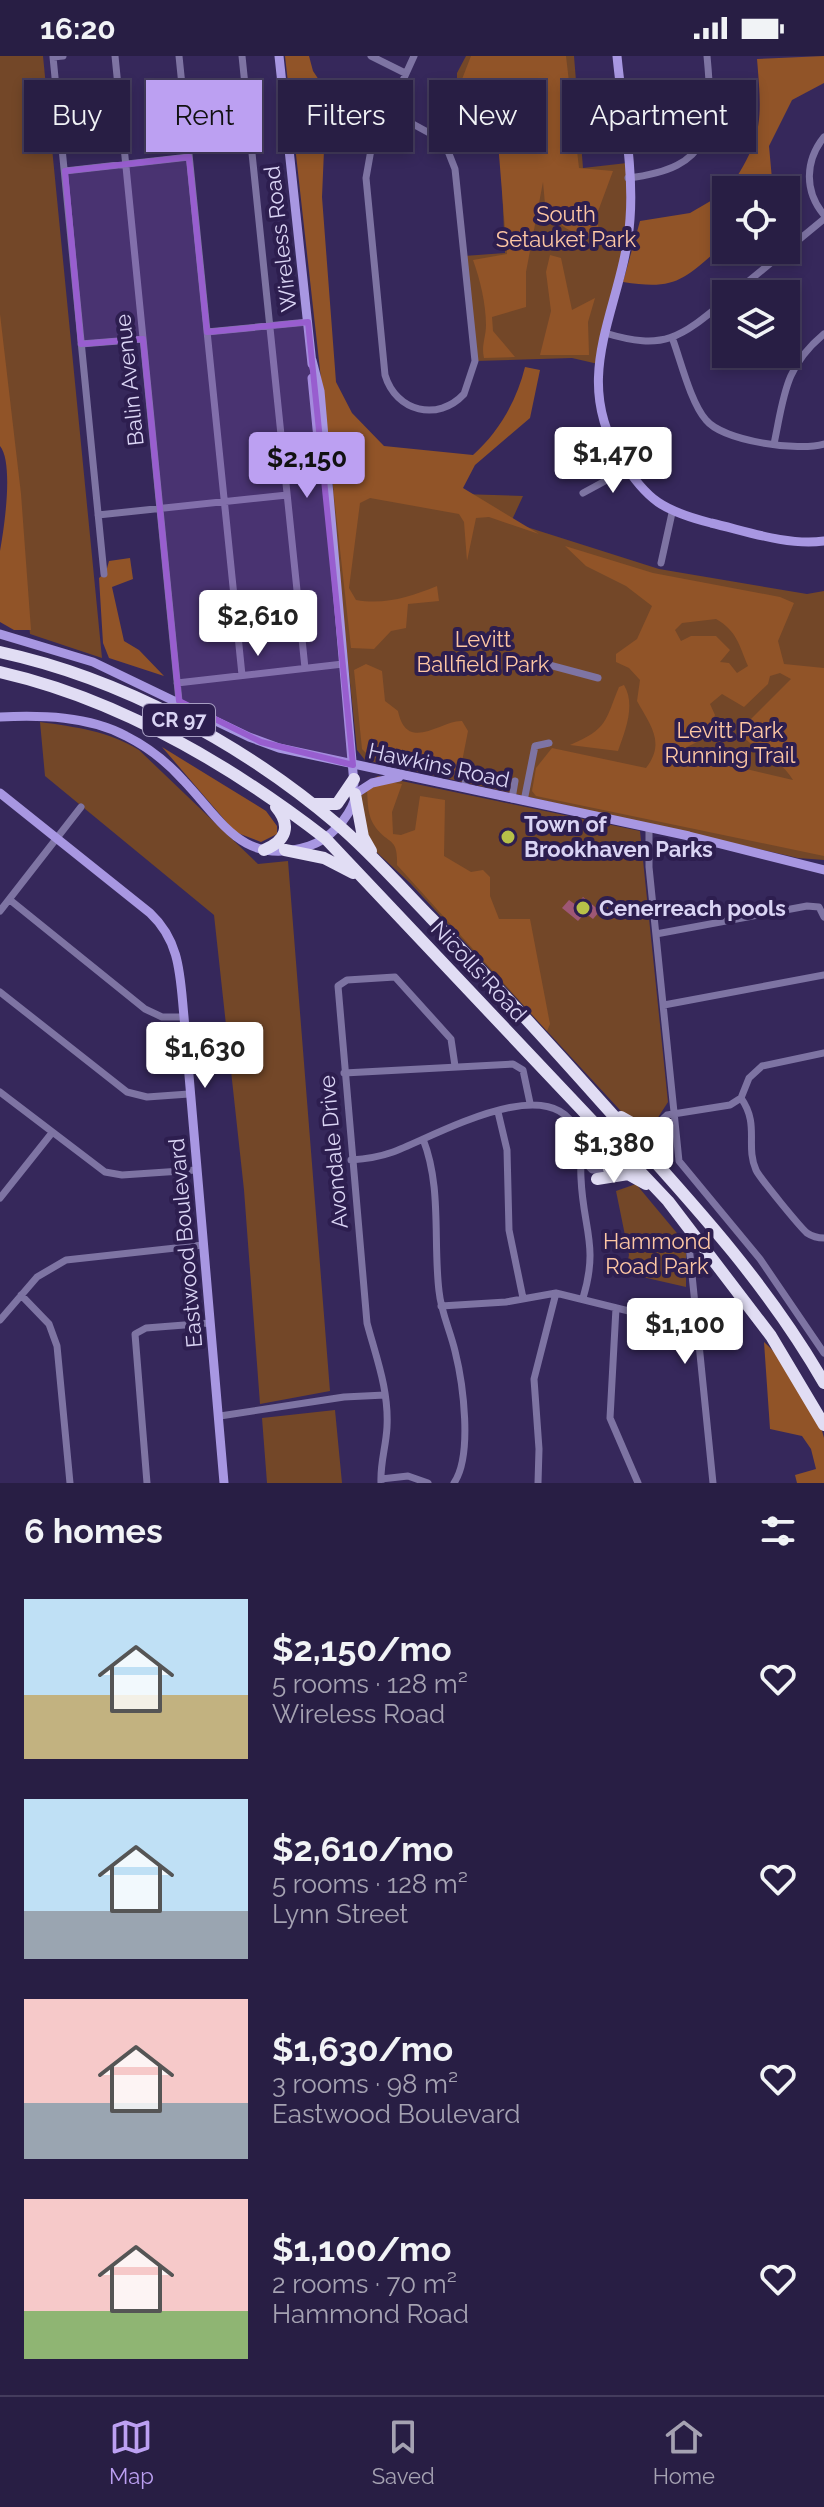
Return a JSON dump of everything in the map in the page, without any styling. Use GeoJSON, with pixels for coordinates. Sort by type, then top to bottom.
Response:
{"type":"FeatureCollection","features":[{"type":"Feature","properties":{"kind":"highway","name":"Nicolls Road"},"geometry":{"type":"LineString","coordinates":[[0,652],[70,672],[133,697],[221,744],[339,825],[670,1177],[754,1274],[824,1383]]}},
{"type":"Feature","properties":{"kind":"highway","name":"Nicolls Road"},"geometry":{"type":"LineString","coordinates":[[0,672],[68,691],[131,716],[266,795],[325,838],[664,1196],[742,1293],[795,1372],[824,1425]]}},
{"type":"Feature","properties":{"kind":"highway"},"geometry":{"type":"LineString","coordinates":[[311,803],[324,807],[337,804],[354,779]]}},
{"type":"Feature","properties":{"kind":"highway"},"geometry":{"type":"LineString","coordinates":[[355,794],[363,837],[376,861]]}},
{"type":"Feature","properties":{"kind":"highway"},"geometry":{"type":"LineString","coordinates":[[264,850],[282,841],[286,827],[283,816],[266,795]]}},
{"type":"Feature","properties":{"kind":"highway"},"geometry":{"type":"LineString","coordinates":[[285,850],[324,858],[366,882]]}},
{"type":"Feature","properties":{"kind":"highway"},"geometry":{"type":"LineString","coordinates":[[603,1103],[632,1125],[658,1124],[657,1152],[670,1177]]}},
{"type":"Feature","properties":{"kind":"highway"},"geometry":{"type":"LineString","coordinates":[[602,1129],[611,1153],[609,1169]]}},
{"type":"Feature","properties":{"kind":"highway"},"geometry":{"type":"LineString","coordinates":[[597,1179],[628,1174],[664,1196]]}},
{"type":"Feature","properties":{"kind":"street"},"geometry":{"type":"LineString","coordinates":[[63,56],[53,57],[104,574]]}},
{"type":"Feature","properties":{"kind":"street","name":"Balin Avenue"},"geometry":{"type":"LineString","coordinates":[[115,56],[179,701]]}},
{"type":"Feature","properties":{"kind":"street"},"geometry":{"type":"LineString","coordinates":[[179,56],[242,675]]}},
{"type":"Feature","properties":{"kind":"street"},"geometry":{"type":"LineString","coordinates":[[242,56],[305,668]]}},
{"type":"Feature","properties":{"kind":"street","name":"Wireless Road"},"geometry":{"type":"LineString","coordinates":[[282,56],[353,765]]}},
{"type":"Feature","properties":{"kind":"street"},"geometry":{"type":"LineString","coordinates":[[371,56],[405,73]]}},
{"type":"Feature","properties":{"kind":"street"},"geometry":{"type":"LineString","coordinates":[[402,80],[414,56]]}},
{"type":"Feature","properties":{"kind":"street"},"geometry":{"type":"LineString","coordinates":[[617,56],[628,178],[628,230],[597,373],[598,404],[609,438],[646,494],[672,513],[794,541],[824,541]]}},
{"type":"Feature","properties":{"kind":"street"},"geometry":{"type":"LineString","coordinates":[[628,178],[669,171],[685,161],[704,139],[711,105],[707,56]]}},
{"type":"Feature","properties":{"kind":"street"},"geometry":{"type":"LineString","coordinates":[[389,111],[444,141],[455,169],[475,361],[464,394],[440,410],[416,409],[402,402],[385,375],[366,178],[372,144],[389,111]]}},
{"type":"Feature","properties":{"kind":"street"},"geometry":{"type":"LineString","coordinates":[[750,280],[824,217],[816,204],[809,175],[811,160],[824,137]]}},
{"type":"Feature","properties":{"kind":"street"},"geometry":{"type":"LineString","coordinates":[[65,171],[189,157]]}},
{"type":"Feature","properties":{"kind":"street"},"geometry":{"type":"LineString","coordinates":[[605,333],[640,343],[673,340],[712,311]]}},
{"type":"Feature","properties":{"kind":"street"},"geometry":{"type":"LineString","coordinates":[[207,332],[308,322]]}},
{"type":"Feature","properties":{"kind":"street"},"geometry":{"type":"LineString","coordinates":[[774,444],[790,372],[803,352],[824,334]]}},
{"type":"Feature","properties":{"kind":"street"},"geometry":{"type":"LineString","coordinates":[[81,344],[143,339]]}},
{"type":"Feature","properties":{"kind":"street"},"geometry":{"type":"LineString","coordinates":[[673,340],[704,419],[722,432],[805,448],[824,444]]}},
{"type":"Feature","properties":{"kind":"street"},"geometry":{"type":"LineString","coordinates":[[583,493],[627,469]]}},
{"type":"Feature","properties":{"kind":"street"},"geometry":{"type":"LineString","coordinates":[[98,515],[287,495]]}},
{"type":"Feature","properties":{"kind":"street"},"geometry":{"type":"LineString","coordinates":[[661,563],[672,513]]}},
{"type":"Feature","properties":{"kind":"street"},"geometry":{"type":"LineString","coordinates":[[0,634],[93,662],[261,742],[353,765]]}},
{"type":"Feature","properties":{"kind":"street"},"geometry":{"type":"LineString","coordinates":[[538,662],[598,678]]}},
{"type":"Feature","properties":{"kind":"street"},"geometry":{"type":"LineString","coordinates":[[177,683],[343,664]]}},
{"type":"Feature","properties":{"kind":"street"},"geometry":{"type":"LineString","coordinates":[[0,717],[61,718],[126,735],[182,778],[221,826],[245,844],[264,850],[297,850],[325,838],[339,825],[355,794],[372,783],[409,777]]}},
{"type":"Feature","properties":{"kind":"street"},"geometry":{"type":"LineString","coordinates":[[524,801],[535,746],[549,743]]}},
{"type":"Feature","properties":{"kind":"street","name":"Hawkins Road"},"geometry":{"type":"LineString","coordinates":[[355,794],[353,765],[649,828],[824,870]]}},
{"type":"Feature","properties":{"kind":"street"},"geometry":{"type":"LineString","coordinates":[[464,788],[468,770]]}},
{"type":"Feature","properties":{"kind":"street"},"geometry":{"type":"LineString","coordinates":[[512,799],[515,781]]}},
{"type":"Feature","properties":{"kind":"street","name":"Eastwood Boulevard"},"geometry":{"type":"LineString","coordinates":[[0,793],[150,913],[167,931],[177,955],[224,1483]]}},
{"type":"Feature","properties":{"kind":"street"},"geometry":{"type":"LineString","coordinates":[[0,911],[81,807]]}},
{"type":"Feature","properties":{"kind":"street"},"geometry":{"type":"LineString","coordinates":[[649,828],[656,934],[679,1161],[760,1259],[824,1353]]}},
{"type":"Feature","properties":{"kind":"street"},"geometry":{"type":"LineString","coordinates":[[10,900],[145,1009],[162,1017],[184,1017]]}},
{"type":"Feature","properties":{"kind":"street"},"geometry":{"type":"LineString","coordinates":[[656,934],[807,906],[819,907],[824,917]]}},
{"type":"Feature","properties":{"kind":"street"},"geometry":{"type":"LineString","coordinates":[[664,1005],[824,975]]}},
{"type":"Feature","properties":{"kind":"street","name":"Avondale Drive"},"geometry":{"type":"LineString","coordinates":[[381,1481],[380,1459],[387,1429],[385,1395],[379,1358],[367,1323],[338,986],[347,980],[390,976],[451,1039],[455,1066]]}},
{"type":"Feature","properties":{"kind":"street"},"geometry":{"type":"LineString","coordinates":[[0,992],[127,1092],[147,1097],[189,1094]]}},
{"type":"Feature","properties":{"kind":"street"},"geometry":{"type":"LineString","coordinates":[[581,1191],[667,1115],[722,1108],[741,1098],[749,1078],[762,1066],[824,1053]]}},
{"type":"Feature","properties":{"kind":"street"},"geometry":{"type":"LineString","coordinates":[[344,1073],[513,1064],[523,1070],[530,1103]]}},
{"type":"Feature","properties":{"kind":"street"},"geometry":{"type":"LineString","coordinates":[[0,1092],[94,1166],[112,1174],[196,1170]]}},
{"type":"Feature","properties":{"kind":"street"},"geometry":{"type":"LineString","coordinates":[[741,1098],[750,1111],[755,1169],[802,1228],[816,1238],[824,1238]]}},
{"type":"Feature","properties":{"kind":"street"},"geometry":{"type":"LineString","coordinates":[[351,1160],[383,1155],[530,1103],[552,1106],[571,1120],[579,1139],[581,1191],[592,1251],[583,1298]]}},
{"type":"Feature","properties":{"kind":"street"},"geometry":{"type":"LineString","coordinates":[[498,1112],[507,1150],[509,1230],[523,1298]]}},
{"type":"Feature","properties":{"kind":"street"},"geometry":{"type":"LineString","coordinates":[[0,1198],[51,1134]]}},
{"type":"Feature","properties":{"kind":"street"},"geometry":{"type":"LineString","coordinates":[[423,1139],[434,1173],[441,1306],[457,1358],[465,1443],[463,1468],[454,1483]]}},
{"type":"Feature","properties":{"kind":"street"},"geometry":{"type":"LineString","coordinates":[[580,1156],[592,1170],[609,1169]]}},
{"type":"Feature","properties":{"kind":"street"},"geometry":{"type":"LineString","coordinates":[[0,1320],[37,1277],[66,1260],[203,1245]]}},
{"type":"Feature","properties":{"kind":"street"},"geometry":{"type":"LineString","coordinates":[[689,1245],[713,1483]]}},
{"type":"Feature","properties":{"kind":"street"},"geometry":{"type":"LineString","coordinates":[[441,1306],[556,1293],[659,1317],[695,1312]]}},
{"type":"Feature","properties":{"kind":"street"},"geometry":{"type":"LineString","coordinates":[[538,1483],[534,1379],[556,1293]]}},
{"type":"Feature","properties":{"kind":"street"},"geometry":{"type":"LineString","coordinates":[[21,1295],[49,1324],[57,1346],[70,1483]]}},
{"type":"Feature","properties":{"kind":"street"},"geometry":{"type":"LineString","coordinates":[[616,1308],[610,1418],[638,1483]]}},
{"type":"Feature","properties":{"kind":"street"},"geometry":{"type":"LineString","coordinates":[[147,1483],[135,1334],[146,1328],[210,1323]]}},
{"type":"Feature","properties":{"kind":"street"},"geometry":{"type":"LineString","coordinates":[[220,1416],[344,1397],[385,1395]]}},
{"type":"Feature","properties":{"kind":"street"},"geometry":{"type":"LineString","coordinates":[[381,1481],[408,1476],[428,1483]]}},
{"type":"Feature","properties":{"kind":"highlighted area"},"geometry":{"type":"Polygon","coordinates":[[[189,157],[207,332],[308,322],[353,765],[261,742],[179,701],[143,339],[81,344],[65,171],[189,157]]]}},
{"type":"Feature","properties":{"kind":"green space"},"geometry":{"type":"Polygon","coordinates":[[[0,56],[43,56],[45,80],[24,80],[24,152],[52,152],[102,658],[30,634],[0,328],[0,56]]]}},
{"type":"Feature","properties":{"kind":"green space"},"geometry":{"type":"Polygon","coordinates":[[[285,56],[309,56],[319,80],[288,80],[285,56]]]}},
{"type":"Feature","properties":{"kind":"green space","name":"South Setauket Park"},"geometry":{"type":"Polygon","coordinates":[[[466,56],[574,56],[576,80],[562,80],[562,152],[582,152],[583,168],[627,163],[630,218],[598,364],[572,358],[475,361],[464,256],[505,253],[499,152],[546,152],[546,80],[457,80],[457,73],[466,56]]]}},
{"type":"Feature","properties":{"kind":"green space"},"geometry":{"type":"Polygon","coordinates":[[[471,56],[566,56],[569,80],[562,80],[562,152],[577,152],[579,168],[613,171],[597,214],[599,234],[592,236],[571,231],[546,215],[543,182],[526,272],[526,307],[492,317],[493,331],[515,357],[484,358],[485,309],[473,260],[507,254],[499,152],[546,152],[546,80],[462,80],[471,56]]]}},
{"type":"Feature","properties":{"kind":"green space"},"geometry":{"type":"Polygon","coordinates":[[[824,56],[824,83],[792,100],[769,146],[772,176],[737,176],[750,152],[756,152],[760,113],[757,59],[824,56]]]}},
{"type":"Feature","properties":{"kind":"green space"},"geometry":{"type":"Polygon","coordinates":[[[296,152],[324,152],[322,197],[336,382],[352,413],[384,446],[473,455],[506,415],[525,367],[540,370],[530,418],[475,465],[463,488],[539,534],[489,517],[476,518],[467,561],[464,522],[459,514],[370,498],[360,503],[349,588],[356,600],[397,599],[437,586],[439,601],[408,604],[406,628],[391,631],[374,649],[351,648],[296,152]]]}},
{"type":"Feature","properties":{"kind":"green space"},"geometry":{"type":"Polygon","coordinates":[[[712,200],[712,255],[690,273],[669,283],[623,282],[640,221],[690,213],[712,200]]]}},
{"type":"Feature","properties":{"kind":"green space"},"geometry":{"type":"Polygon","coordinates":[[[550,255],[561,258],[572,310],[595,298],[588,322],[589,355],[540,355],[551,311],[546,272],[550,255]]]}},
{"type":"Feature","properties":{"kind":"green space"},"geometry":{"type":"Polygon","coordinates":[[[0,314],[21,494],[31,630],[14,630],[0,622],[0,551],[7,481],[0,446],[0,314]]]}},
{"type":"Feature","properties":{"kind":"green space","name":"Levitt Ballfield Park"},"geometry":{"type":"Polygon","coordinates":[[[330,490],[523,496],[511,522],[659,569],[807,594],[824,591],[824,860],[798,858],[365,760],[357,750],[330,490]]]}},
{"type":"Feature","properties":{"kind":"green space","name":"Levitt Park Running Trail"},"geometry":{"type":"Polygon","coordinates":[[[565,546],[653,573],[780,597],[794,603],[778,641],[784,664],[824,668],[824,856],[536,796],[532,791],[536,768],[552,748],[646,768],[655,750],[654,734],[637,701],[640,680],[629,668],[616,662],[616,654],[637,639],[652,606],[626,586],[586,566],[565,546]],[[716,619],[682,623],[675,630],[681,641],[691,636],[716,636],[730,650],[720,662],[729,663],[737,673],[748,666],[733,634],[716,619]],[[780,673],[770,676],[768,684],[744,707],[722,694],[710,704],[715,715],[705,738],[683,749],[688,761],[721,763],[793,780],[782,766],[738,732],[791,679],[780,673]]]}},
{"type":"Feature","properties":{"kind":"green space"},"geometry":{"type":"Polygon","coordinates":[[[130,558],[133,579],[112,587],[124,641],[139,650],[164,676],[109,658],[103,643],[99,578],[106,572],[109,561],[130,558]]]}},
{"type":"Feature","properties":{"kind":"green space"},"geometry":{"type":"Polygon","coordinates":[[[366,664],[382,671],[385,701],[398,711],[402,724],[409,731],[426,732],[462,721],[468,731],[459,777],[369,756],[362,749],[354,670],[366,664]]]}},
{"type":"Feature","properties":{"kind":"green space"},"geometry":{"type":"Polygon","coordinates":[[[624,685],[629,709],[618,751],[570,745],[599,729],[619,687],[624,685]]]}},
{"type":"Feature","properties":{"kind":"green space"},"geometry":{"type":"Polygon","coordinates":[[[40,722],[104,734],[139,750],[258,864],[288,861],[330,1391],[260,1404],[244,1190],[214,915],[45,776],[40,722]]]}},
{"type":"Feature","properties":{"kind":"green space"},"geometry":{"type":"Polygon","coordinates":[[[162,747],[266,811],[277,826],[277,834],[261,842],[235,832],[162,747]]]}},
{"type":"Feature","properties":{"kind":"green space"},"geometry":{"type":"Polygon","coordinates":[[[378,776],[640,831],[668,1102],[657,1119],[631,1122],[410,883],[370,846],[359,803],[365,784],[378,776]]]}},
{"type":"Feature","properties":{"kind":"green space"},"geometry":{"type":"Polygon","coordinates":[[[388,782],[402,784],[392,812],[393,834],[401,835],[415,830],[420,796],[445,800],[444,856],[471,872],[483,870],[490,877],[490,896],[499,919],[530,919],[550,1024],[547,1031],[397,865],[394,845],[373,823],[368,805],[367,789],[388,782]]]}},
{"type":"Feature","properties":{"kind":"green space","name":"Hammond Road Park"},"geometry":{"type":"Polygon","coordinates":[[[636,1184],[686,1244],[686,1287],[625,1273],[629,1255],[616,1191],[636,1184]]]}},
{"type":"Feature","properties":{"kind":"green space"},"geometry":{"type":"Polygon","coordinates":[[[764,1342],[792,1373],[815,1412],[824,1438],[824,1483],[797,1483],[795,1475],[816,1469],[811,1449],[802,1436],[770,1429],[764,1342]]]}},
{"type":"Feature","properties":{"kind":"green space"},"geometry":{"type":"Polygon","coordinates":[[[335,1410],[342,1483],[267,1483],[262,1418],[335,1410]]]}},
{"type":"Feature","properties":{"kind":"shaded area"},"geometry":{"type":"Polygon","coordinates":[[[583,897],[600,911],[593,919],[585,913],[578,921],[562,908],[569,900],[576,905],[583,897]]]}},
{"type":"Feature","properties":{"kind":"place","name":"Town of Brookhaven Parks"},"geometry":{"type":"Point","coordinates":[508,837]}},
{"type":"Feature","properties":{"kind":"place","name":"Cenerreach pools"},"geometry":{"type":"Point","coordinates":[583,908]}}]}
